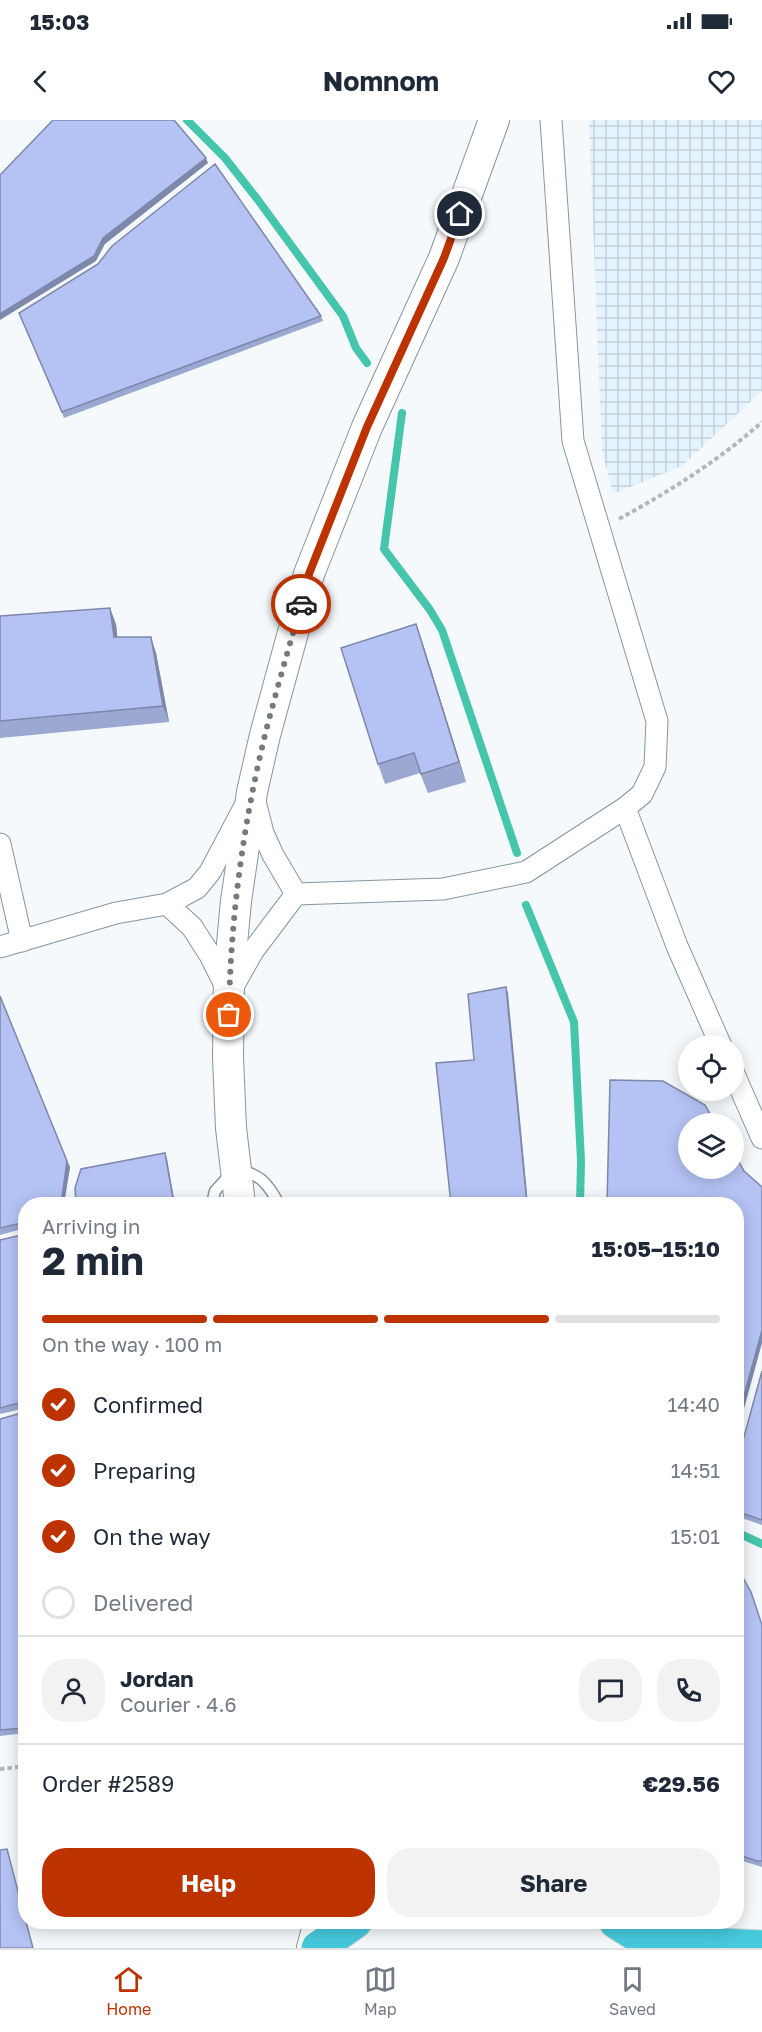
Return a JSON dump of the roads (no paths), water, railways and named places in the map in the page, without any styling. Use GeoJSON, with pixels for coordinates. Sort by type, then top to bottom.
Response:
{"type":"FeatureCollection","features":[{"type":"Feature","properties":{"kind":"highway"},"geometry":{"type":"LineString","coordinates":[[318,1948],[345,1929]]}},
{"type":"Feature","properties":{"kind":"highway"},"geometry":{"type":"LineString","coordinates":[[627,1929],[650,1944],[762,1947]]}},
{"type":"Feature","properties":{"kind":"street"},"geometry":{"type":"LineString","coordinates":[[239,1197],[231,1128],[228,1057],[229,993],[236,901],[252,792],[265,735],[309,574],[367,427],[444,258],[494,120]]}},
{"type":"Feature","properties":{"kind":"street"},"geometry":{"type":"LineString","coordinates":[[296,894],[443,889],[526,872],[625,808],[642,794],[655,767],[657,721],[573,441],[551,120]]}},
{"type":"Feature","properties":{"kind":"street"},"geometry":{"type":"LineString","coordinates":[[252,792],[263,833],[296,894]]}},
{"type":"Feature","properties":{"kind":"street"},"geometry":{"type":"LineString","coordinates":[[0,947],[116,913],[167,904],[197,888],[210,872],[252,792]]}},
{"type":"Feature","properties":{"kind":"street"},"geometry":{"type":"LineString","coordinates":[[625,808],[677,946],[716,1035]]}},
{"type":"Feature","properties":{"kind":"street"},"geometry":{"type":"LineString","coordinates":[[0,844],[22,940]]}},
{"type":"Feature","properties":{"kind":"street"},"geometry":{"type":"LineString","coordinates":[[229,993],[253,951],[296,894]]}},
{"type":"Feature","properties":{"kind":"street"},"geometry":{"type":"LineString","coordinates":[[167,904],[192,927],[210,955],[229,993]]}},
{"type":"Feature","properties":{"kind":"street"},"geometry":{"type":"LineString","coordinates":[[744,1097],[762,1138]]}},
{"type":"Feature","properties":{"kind":"street"},"geometry":{"type":"LineString","coordinates":[[312,1948],[317,1929]]}},
{"type":"Feature","properties":{"kind":"lane"},"geometry":{"type":"LineString","coordinates":[[214,1197],[215,1191],[235,1169],[253,1172],[270,1186],[276,1197]]}},
{"type":"Feature","properties":{"kind":"waterway"},"geometry":{"type":"LineString","coordinates":[[187,120],[225,158],[258,200],[343,316],[356,348],[367,363]]}},
{"type":"Feature","properties":{"kind":"waterway"},"geometry":{"type":"LineString","coordinates":[[402,413],[384,549],[430,610],[442,630],[517,853]]}},
{"type":"Feature","properties":{"kind":"waterway"},"geometry":{"type":"LineString","coordinates":[[526,905],[574,1022],[581,1161],[580,1197]]}},
{"type":"Feature","properties":{"kind":"waterway"},"geometry":{"type":"LineString","coordinates":[[744,1536],[762,1544]]}}]}
